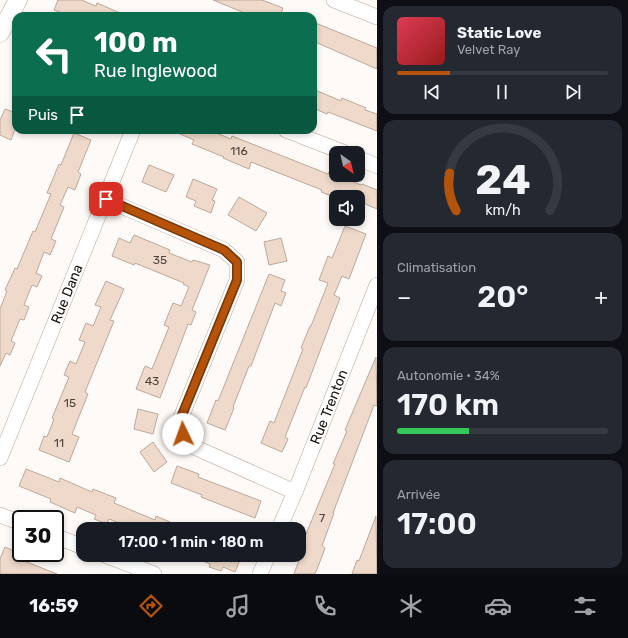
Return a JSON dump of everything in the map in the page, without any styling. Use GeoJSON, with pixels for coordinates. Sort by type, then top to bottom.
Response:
{"type":"FeatureCollection","features":[{"type":"Feature","properties":{"kind":"street"},"geometry":{"type":"LineString","coordinates":[[13,12],[18,0]]}},
{"type":"Feature","properties":{"kind":"street"},"geometry":{"type":"LineString","coordinates":[[334,0],[377,17]]}},
{"type":"Feature","properties":{"kind":"street"},"geometry":{"type":"LineString","coordinates":[[8,26],[12,16]]}},
{"type":"Feature","properties":{"kind":"street","name":"Rue Dana"},"geometry":{"type":"LineString","coordinates":[[0,458],[131,134]]}},
{"type":"Feature","properties":{"kind":"street"},"geometry":{"type":"LineString","coordinates":[[296,134],[329,147]]}},
{"type":"Feature","properties":{"kind":"street"},"geometry":{"type":"LineString","coordinates":[[365,161],[377,166]]}},
{"type":"Feature","properties":{"kind":"street"},"geometry":{"type":"LineString","coordinates":[[106,199],[224,250],[237,262],[237,280],[180,420],[183,434],[194,447],[295,492]]}},
{"type":"Feature","properties":{"kind":"street","name":"Rue Trenton"},"geometry":{"type":"LineString","coordinates":[[282,522],[377,285]]}},
{"type":"Feature","properties":{"kind":"street"},"geometry":{"type":"LineString","coordinates":[[0,515],[12,520]]}},
{"type":"Feature","properties":{"kind":"street"},"geometry":{"type":"LineString","coordinates":[[64,540],[76,544]]}},
{"type":"Feature","properties":{"kind":"street"},"geometry":{"type":"LineString","coordinates":[[122,562],[154,574]]}},
{"type":"Feature","properties":{"kind":"street"},"geometry":{"type":"LineString","coordinates":[[260,574],[265,562]]}},
{"type":"Feature","properties":{"kind":"building"},"geometry":{"type":"Polygon","coordinates":[[[58,0],[81,0],[96,6],[97,3],[118,12],[59,12],[54,10],[58,0]]]}},
{"type":"Feature","properties":{"kind":"building"},"geometry":{"type":"Polygon","coordinates":[[[213,0],[262,0],[283,8],[282,12],[242,12],[213,0]]]}},
{"type":"Feature","properties":{"kind":"building"},"geometry":{"type":"Polygon","coordinates":[[[317,24],[377,48],[377,69],[317,43],[317,24]]]}},
{"type":"Feature","properties":{"kind":"building"},"geometry":{"type":"Polygon","coordinates":[[[317,91],[341,101],[342,98],[366,108],[365,110],[377,114],[377,131],[328,112],[327,114],[317,110],[317,91]]]}},
{"type":"Feature","properties":{"kind":"building"},"geometry":{"type":"Polygon","coordinates":[[[5,109],[12,112],[12,134],[13,134],[11,140],[0,135],[0,120],[5,109]]]}},
{"type":"Feature","properties":{"kind":"building"},"geometry":{"type":"Polygon","coordinates":[[[74,134],[91,140],[78,172],[81,174],[75,190],[68,187],[60,205],[64,207],[51,239],[56,241],[50,255],[44,252],[36,273],[42,276],[37,287],[32,285],[24,305],[29,307],[24,320],[20,319],[11,341],[15,343],[10,355],[6,353],[0,366],[0,309],[7,291],[5,290],[15,268],[17,269],[33,231],[35,232],[51,194],[47,193],[59,164],[61,165],[74,134]]]}},
{"type":"Feature","properties":{"kind":"building"},"geometry":{"type":"Polygon","coordinates":[[[180,134],[219,134],[231,139],[232,136],[328,174],[329,172],[329,182],[354,182],[377,190],[377,209],[365,204],[365,190],[329,190],[329,195],[321,192],[322,190],[251,162],[249,169],[192,144],[194,140],[180,134]]]}},
{"type":"Feature","properties":{"kind":"building"},"geometry":{"type":"Polygon","coordinates":[[[149,165],[174,175],[166,192],[142,182],[149,165]]]}},
{"type":"Feature","properties":{"kind":"building"},"geometry":{"type":"Polygon","coordinates":[[[193,179],[217,189],[212,200],[215,201],[211,213],[194,206],[196,201],[186,197],[193,179]]]}},
{"type":"Feature","properties":{"kind":"building"},"geometry":{"type":"Polygon","coordinates":[[[239,197],[267,213],[256,231],[228,215],[239,197]]]}},
{"type":"Feature","properties":{"kind":"building"},"geometry":{"type":"Polygon","coordinates":[[[345,226],[366,234],[349,279],[342,276],[334,295],[340,298],[306,388],[305,387],[285,437],[288,439],[282,452],[261,443],[270,421],[274,423],[303,349],[301,348],[328,283],[319,280],[328,256],[332,258],[345,226]]]}},
{"type":"Feature","properties":{"kind":"building"},"geometry":{"type":"Polygon","coordinates":[[[134,235],[170,250],[169,253],[192,262],[193,260],[210,265],[192,310],[196,312],[191,325],[188,324],[160,398],[136,389],[145,366],[152,369],[169,327],[164,325],[173,303],[181,306],[189,287],[183,284],[184,283],[135,263],[134,265],[112,256],[119,238],[130,243],[134,235]]]}},
{"type":"Feature","properties":{"kind":"building"},"geometry":{"type":"Polygon","coordinates":[[[281,238],[287,261],[269,265],[264,242],[281,238]]]}},
{"type":"Feature","properties":{"kind":"building"},"geometry":{"type":"Polygon","coordinates":[[[269,274],[285,280],[281,291],[286,293],[281,306],[275,303],[225,430],[207,423],[216,400],[218,401],[269,274]]]}},
{"type":"Feature","properties":{"kind":"building"},"geometry":{"type":"Polygon","coordinates":[[[106,281],[124,289],[110,320],[114,321],[85,392],[88,394],[72,434],[79,437],[69,462],[39,450],[44,436],[47,437],[54,419],[52,418],[69,377],[64,375],[70,361],[76,364],[85,342],[79,340],[86,323],[93,326],[101,307],[95,305],[106,281]]]}},
{"type":"Feature","properties":{"kind":"building"},"geometry":{"type":"Polygon","coordinates":[[[376,357],[377,406],[374,405],[333,513],[322,546],[325,548],[321,559],[315,574],[294,574],[298,562],[306,562],[306,534],[335,464],[333,464],[347,431],[345,430],[376,357]]]}},
{"type":"Feature","properties":{"kind":"building"},"geometry":{"type":"Polygon","coordinates":[[[138,409],[158,414],[153,434],[134,429],[138,409]]]}},
{"type":"Feature","properties":{"kind":"building"},"geometry":{"type":"Polygon","coordinates":[[[153,442],[167,462],[154,472],[140,452],[153,442]]]}},
{"type":"Feature","properties":{"kind":"building"},"geometry":{"type":"Polygon","coordinates":[[[177,466],[199,474],[198,477],[261,501],[255,518],[201,497],[202,495],[171,483],[177,466]]]}},
{"type":"Feature","properties":{"kind":"building"},"geometry":{"type":"Polygon","coordinates":[[[26,469],[59,482],[60,478],[92,492],[93,489],[116,498],[114,503],[155,520],[156,516],[170,522],[116,522],[109,519],[108,522],[102,522],[94,519],[96,515],[77,507],[75,513],[50,502],[51,499],[19,486],[26,469]]]}},
{"type":"Feature","properties":{"kind":"building"},"geometry":{"type":"Polygon","coordinates":[[[376,516],[377,574],[352,574],[357,560],[359,561],[376,516]]]}},
{"type":"Feature","properties":{"kind":"building"},"geometry":{"type":"Polygon","coordinates":[[[5,547],[12,550],[12,562],[27,562],[57,574],[0,574],[0,559],[5,547]]]}},
{"type":"Feature","properties":{"kind":"building"},"geometry":{"type":"Polygon","coordinates":[[[205,562],[239,562],[235,572],[223,567],[221,571],[209,567],[210,564],[205,562]]]}},
{"type":"Feature","properties":{"kind":"route"},"geometry":{"type":"LineString","coordinates":[[106,199],[224,250],[237,262],[237,280],[180,420],[183,434]]}}]}
